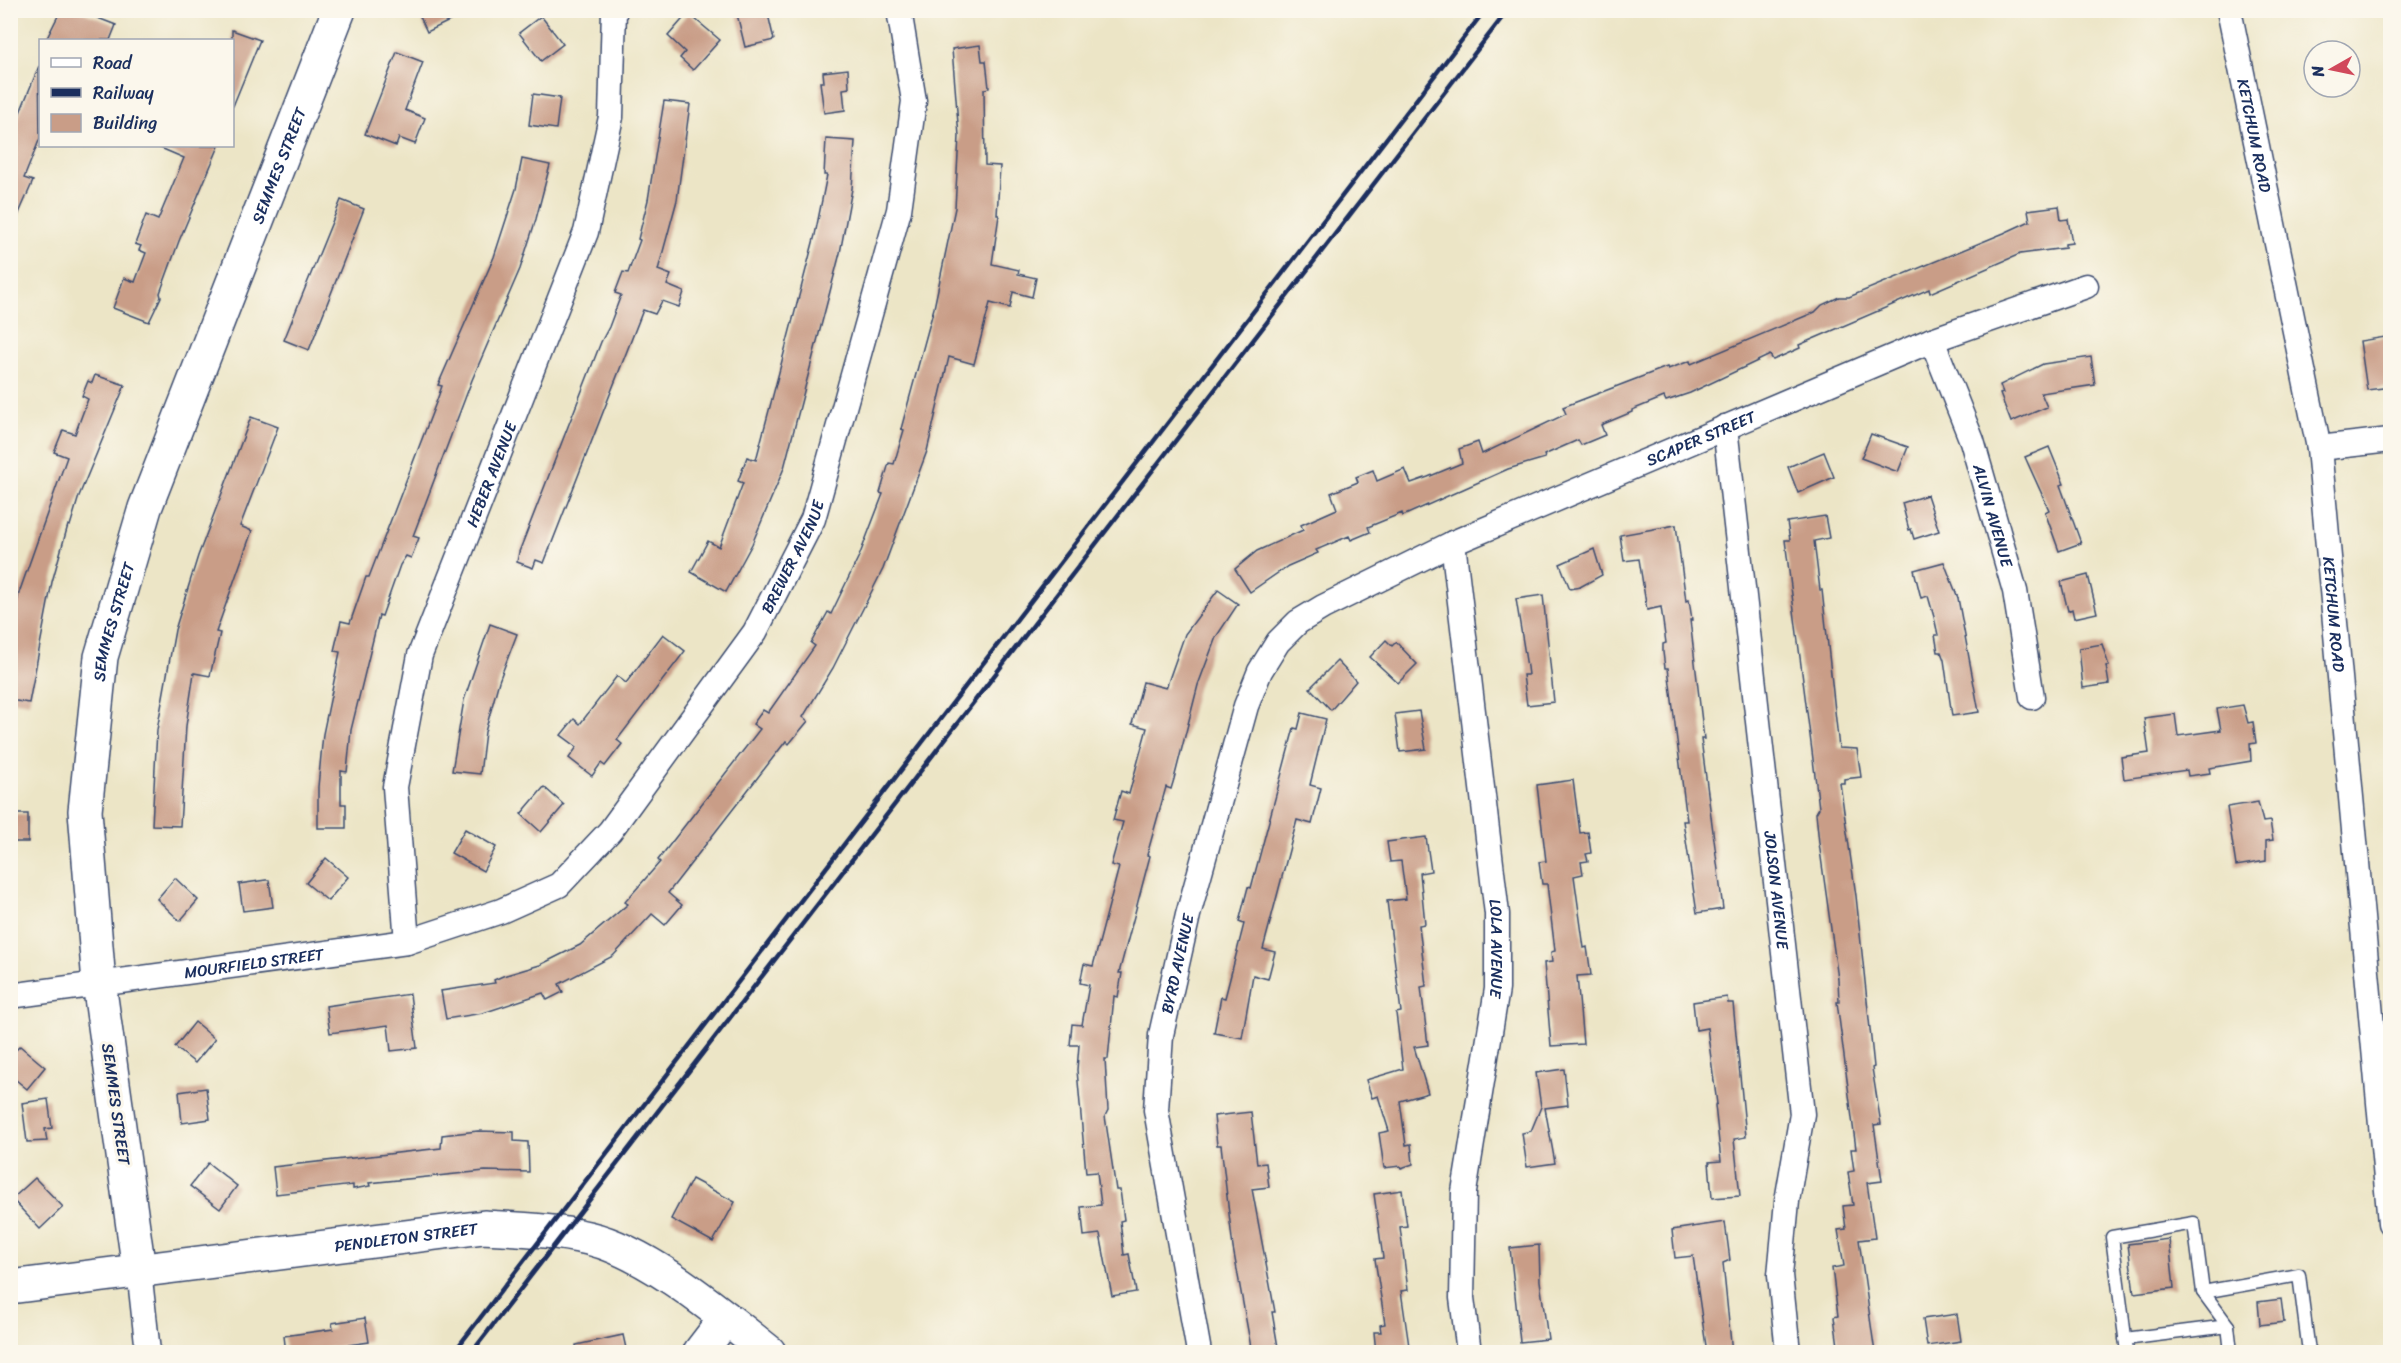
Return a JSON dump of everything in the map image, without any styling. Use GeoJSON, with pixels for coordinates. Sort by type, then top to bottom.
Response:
{"type":"FeatureCollection","features":[{"type":"Feature","properties":{"kind":"main road","name":"SEMMES STREET"},"geometry":{"type":"LineString","coordinates":[[139,1270],[99,983],[85,811],[101,657],[145,508],[339,10]]}},
{"type":"Feature","properties":{"kind":"main road","name":"PENDLETON STREET"},"geometry":{"type":"LineString","coordinates":[[10,1287],[484,1227],[547,1231],[591,1239],[642,1259],[726,1318],[769,1353]]}},
{"type":"Feature","properties":{"kind":"main road"},"geometry":{"type":"LineString","coordinates":[[700,1353],[726,1318]]}},
{"type":"Feature","properties":{"kind":"street","name":"HEBER AVENUE"},"geometry":{"type":"LineString","coordinates":[[407,942],[395,787],[420,655],[586,232],[611,117],[614,10]]}},
{"type":"Feature","properties":{"kind":"street","name":"BREWER AVENUE"},"geometry":{"type":"LineString","coordinates":[[407,942],[501,911],[559,885],[610,831],[755,632],[813,519],[899,210],[914,101],[899,10]]}},
{"type":"Feature","properties":{"kind":"street","name":"KETCHUM ROAD"},"geometry":{"type":"LineString","coordinates":[[2234,14],[2319,448],[2382,1031],[2391,1223]]}},
{"type":"Feature","properties":{"kind":"street","name":"SCAPER STREET"},"geometry":{"type":"LineString","coordinates":[[1323,607],[1453,543],[1725,427],[1932,340],[2086,286]]}},
{"type":"Feature","properties":{"kind":"street","name":"ALVIN AVENUE"},"geometry":{"type":"LineString","coordinates":[[1932,340],[1972,441],[2015,591],[2032,697]]}},
{"type":"Feature","properties":{"kind":"street","name":"JOLSON AVENUE"},"geometry":{"type":"LineString","coordinates":[[1725,427],[1802,1114],[1787,1201],[1780,1275],[1788,1353]]}},
{"type":"Feature","properties":{"kind":"street"},"geometry":{"type":"LineString","coordinates":[[2319,448],[2391,440]]}},
{"type":"Feature","properties":{"kind":"street","name":"LOLA AVENUE"},"geometry":{"type":"LineString","coordinates":[[1453,543],[1497,914],[1497,989],[1464,1192],[1462,1298],[1468,1353]]}},
{"type":"Feature","properties":{"kind":"street","name":"BYRD AVENUE"},"geometry":{"type":"LineString","coordinates":[[1199,1353],[1156,1110],[1161,1035],[1188,915],[1246,706],[1260,671],[1278,642],[1298,622],[1323,607]]}},
{"type":"Feature","properties":{"kind":"street","name":"MOURFIELD STREET"},"geometry":{"type":"LineString","coordinates":[[10,996],[407,942]]}},
{"type":"Feature","properties":{"kind":"street"},"geometry":{"type":"LineString","coordinates":[[139,1270],[148,1353]]}},
{"type":"Feature","properties":{"kind":"lane"},"geometry":{"type":"LineString","coordinates":[[2127,1353],[2112,1237],[2194,1223],[2203,1292],[2228,1326],[2231,1353]]}},
{"type":"Feature","properties":{"kind":"lane"},"geometry":{"type":"LineString","coordinates":[[2203,1292],[2299,1275],[2309,1353]]}},
{"type":"Feature","properties":{"kind":"lane"},"geometry":{"type":"LineString","coordinates":[[2125,1339],[2228,1326]]}},
{"type":"Feature","properties":{"kind":"building"},"geometry":{"type":"Polygon","coordinates":[[[61,10],[77,10],[116,25],[110,39],[46,39],[61,10]]]}},
{"type":"Feature","properties":{"kind":"building"},"geometry":{"type":"Polygon","coordinates":[[[417,10],[472,10],[427,32],[417,10]]]}},
{"type":"Feature","properties":{"kind":"building"},"geometry":{"type":"Polygon","coordinates":[[[736,10],[767,10],[774,40],[745,47],[736,10]]]}},
{"type":"Feature","properties":{"kind":"building"},"geometry":{"type":"Polygon","coordinates":[[[688,13],[720,40],[693,70],[680,58],[685,52],[668,36],[688,13]]]}},
{"type":"Feature","properties":{"kind":"building"},"geometry":{"type":"Polygon","coordinates":[[[541,16],[563,44],[541,61],[519,33],[541,16]]]}},
{"type":"Feature","properties":{"kind":"building"},"geometry":{"type":"Polygon","coordinates":[[[232,30],[260,40],[234,104],[234,39],[232,39],[232,30]]]}},
{"type":"Feature","properties":{"kind":"building"},"geometry":{"type":"Polygon","coordinates":[[[980,45],[982,61],[986,61],[989,88],[984,89],[985,165],[1000,166],[997,215],[999,215],[992,264],[1019,270],[1018,274],[1036,278],[1032,297],[1013,292],[1010,308],[990,303],[974,364],[949,357],[927,451],[883,569],[833,668],[803,717],[808,721],[789,744],[786,741],[668,893],[682,905],[665,925],[652,914],[613,956],[559,984],[563,992],[547,1000],[543,993],[483,1013],[446,1019],[441,991],[495,983],[494,980],[503,976],[540,965],[580,945],[628,904],[625,902],[660,862],[658,860],[760,729],[753,724],[763,710],[768,713],[815,646],[811,643],[828,612],[831,614],[860,554],[883,494],[880,493],[889,463],[894,464],[904,430],[901,429],[934,308],[955,208],[959,136],[952,49],[980,45]]]}},
{"type":"Feature","properties":{"kind":"building"},"geometry":{"type":"Polygon","coordinates":[[[397,52],[423,62],[405,110],[425,118],[415,144],[399,138],[396,146],[365,134],[397,52]]]}},
{"type":"Feature","properties":{"kind":"building"},"geometry":{"type":"Polygon","coordinates":[[[39,66],[39,140],[24,178],[33,181],[10,234],[10,137],[39,66]]]}},
{"type":"Feature","properties":{"kind":"building"},"geometry":{"type":"Polygon","coordinates":[[[848,69],[849,88],[843,89],[845,110],[824,113],[820,82],[824,82],[823,72],[848,69]]]}},
{"type":"Feature","properties":{"kind":"building"},"geometry":{"type":"Polygon","coordinates":[[[533,94],[560,98],[556,129],[529,125],[533,94]]]}},
{"type":"Feature","properties":{"kind":"building"},"geometry":{"type":"Polygon","coordinates":[[[664,101],[690,104],[677,200],[658,270],[671,275],[667,285],[684,292],[679,307],[662,301],[655,314],[643,310],[544,563],[536,560],[533,568],[517,562],[519,552],[621,295],[615,293],[623,272],[628,273],[640,240],[638,239],[648,200],[664,101]]]}},
{"type":"Feature","properties":{"kind":"building"},"geometry":{"type":"Polygon","coordinates":[[[826,139],[855,141],[852,189],[840,253],[784,468],[752,544],[726,592],[691,572],[708,541],[719,547],[743,483],[738,481],[747,457],[756,460],[815,235],[827,175],[824,175],[826,139]]]}},
{"type":"Feature","properties":{"kind":"building"},"geometry":{"type":"Polygon","coordinates":[[[158,147],[219,147],[179,241],[160,293],[161,297],[149,322],[113,308],[124,278],[135,282],[146,253],[139,250],[141,246],[135,244],[146,215],[158,220],[184,158],[158,147]]]}},
{"type":"Feature","properties":{"kind":"building"},"geometry":{"type":"Polygon","coordinates":[[[522,159],[550,165],[536,219],[520,269],[472,380],[413,536],[419,538],[411,558],[406,556],[400,565],[382,616],[379,615],[351,730],[347,772],[341,771],[341,804],[346,804],[346,828],[318,828],[318,787],[323,734],[340,652],[334,651],[341,621],[350,623],[366,577],[369,577],[437,400],[442,386],[438,385],[494,257],[516,189],[522,159]]]}},
{"type":"Feature","properties":{"kind":"building"},"geometry":{"type":"Polygon","coordinates":[[[341,200],[364,209],[309,350],[284,340],[341,200]]]}},
{"type":"Feature","properties":{"kind":"building"},"geometry":{"type":"Polygon","coordinates":[[[2059,206],[2061,220],[2068,219],[2072,243],[2065,244],[2065,248],[2020,254],[1930,293],[1929,289],[1799,345],[1800,348],[1773,360],[1770,355],[1690,393],[1666,401],[1664,397],[1632,410],[1632,412],[1601,425],[1605,435],[1581,445],[1578,440],[1544,455],[1545,458],[1508,469],[1403,516],[1402,513],[1368,527],[1370,532],[1351,540],[1349,536],[1316,550],[1318,553],[1288,566],[1250,592],[1235,569],[1257,551],[1303,530],[1301,525],[1337,509],[1331,493],[1358,482],[1356,477],[1373,470],[1377,481],[1405,469],[1411,483],[1428,477],[1462,463],[1459,449],[1478,442],[1482,454],[1566,414],[1563,407],[1667,367],[1668,369],[1690,361],[1691,364],[1815,312],[1822,305],[1839,297],[1849,297],[2004,233],[2030,221],[2028,210],[2059,206]]]}},
{"type":"Feature","properties":{"kind":"building"},"geometry":{"type":"Polygon","coordinates":[[[2385,337],[2391,387],[2367,390],[2360,341],[2385,337]]]}},
{"type":"Feature","properties":{"kind":"building"},"geometry":{"type":"Polygon","coordinates":[[[2091,357],[2095,385],[2041,393],[2047,407],[2011,422],[2000,394],[2003,393],[2000,385],[2043,364],[2091,357]]]}},
{"type":"Feature","properties":{"kind":"building"},"geometry":{"type":"Polygon","coordinates":[[[95,375],[125,385],[79,496],[70,526],[68,525],[52,582],[29,703],[10,700],[10,634],[19,593],[67,457],[54,452],[63,430],[75,434],[88,399],[82,396],[88,381],[92,383],[95,375]]]}},
{"type":"Feature","properties":{"kind":"building"},"geometry":{"type":"Polygon","coordinates":[[[251,417],[278,427],[240,526],[252,531],[216,632],[220,633],[210,676],[194,673],[186,726],[180,826],[152,825],[157,730],[175,630],[198,556],[251,417]]]}},
{"type":"Feature","properties":{"kind":"building"},"geometry":{"type":"Polygon","coordinates":[[[1871,434],[1908,447],[1898,472],[1861,458],[1871,434]]]}},
{"type":"Feature","properties":{"kind":"building"},"geometry":{"type":"Polygon","coordinates":[[[2049,447],[2064,484],[2060,485],[2081,543],[2059,551],[2045,512],[2049,510],[2025,457],[2049,447]]]}},
{"type":"Feature","properties":{"kind":"building"},"geometry":{"type":"Polygon","coordinates":[[[1824,452],[1834,477],[1798,493],[1788,467],[1824,452]]]}},
{"type":"Feature","properties":{"kind":"building"},"geometry":{"type":"Polygon","coordinates":[[[1927,495],[1939,531],[1914,539],[1911,529],[1909,530],[1902,503],[1927,495]]]}},
{"type":"Feature","properties":{"kind":"building"},"geometry":{"type":"Polygon","coordinates":[[[1825,516],[1829,538],[1814,541],[1820,590],[1822,590],[1839,748],[1857,749],[1861,777],[1844,779],[1844,783],[1840,783],[1856,896],[1874,1067],[1872,1068],[1881,1124],[1874,1125],[1882,1181],[1867,1183],[1875,1238],[1859,1240],[1875,1353],[1839,1353],[1834,1317],[1838,1316],[1832,1268],[1844,1266],[1838,1230],[1846,1229],[1843,1206],[1853,1205],[1848,1172],[1854,1171],[1851,1149],[1856,1149],[1837,1002],[1839,1002],[1838,979],[1819,843],[1816,813],[1819,808],[1785,540],[1790,540],[1787,522],[1825,516]]]}},
{"type":"Feature","properties":{"kind":"building"},"geometry":{"type":"Polygon","coordinates":[[[1676,525],[1686,601],[1689,600],[1692,620],[1690,620],[1704,739],[1701,739],[1723,909],[1697,913],[1683,821],[1687,821],[1668,668],[1665,668],[1663,652],[1663,644],[1666,643],[1661,607],[1647,610],[1639,559],[1624,561],[1620,535],[1676,525]]]}},
{"type":"Feature","properties":{"kind":"building"},"geometry":{"type":"Polygon","coordinates":[[[1594,549],[1602,575],[1580,587],[1570,589],[1560,564],[1594,549]]]}},
{"type":"Feature","properties":{"kind":"building"},"geometry":{"type":"Polygon","coordinates":[[[1944,562],[1958,598],[1979,712],[1952,716],[1944,660],[1941,652],[1938,652],[1935,635],[1938,635],[1934,617],[1928,596],[1921,598],[1914,570],[1944,562]]]}},
{"type":"Feature","properties":{"kind":"building"},"geometry":{"type":"Polygon","coordinates":[[[2088,575],[2097,613],[2074,618],[2072,609],[2068,611],[2061,582],[2088,575]]]}},
{"type":"Feature","properties":{"kind":"building"},"geometry":{"type":"Polygon","coordinates":[[[1218,590],[1238,604],[1216,637],[1198,685],[1171,789],[1166,787],[1147,855],[1150,856],[1119,973],[1122,973],[1118,997],[1114,996],[1108,1059],[1105,1059],[1108,1110],[1105,1116],[1116,1190],[1120,1190],[1124,1220],[1120,1221],[1124,1255],[1129,1254],[1136,1292],[1112,1296],[1100,1234],[1084,1236],[1081,1207],[1101,1205],[1097,1172],[1086,1173],[1077,1070],[1079,1045],[1070,1045],[1072,1024],[1082,1025],[1089,985],[1080,983],[1084,964],[1093,966],[1119,867],[1111,865],[1123,822],[1113,820],[1121,791],[1129,794],[1147,728],[1132,724],[1143,682],[1166,688],[1185,634],[1218,590]]]}},
{"type":"Feature","properties":{"kind":"building"},"geometry":{"type":"Polygon","coordinates":[[[1543,595],[1554,702],[1527,705],[1523,675],[1528,675],[1516,599],[1543,595]]]}},
{"type":"Feature","properties":{"kind":"building"},"geometry":{"type":"Polygon","coordinates":[[[490,624],[517,634],[499,681],[485,732],[480,774],[452,771],[464,700],[490,624]]]}},
{"type":"Feature","properties":{"kind":"building"},"geometry":{"type":"Polygon","coordinates":[[[663,634],[685,651],[617,740],[622,744],[605,766],[601,763],[592,776],[569,758],[577,747],[561,735],[574,719],[580,724],[617,676],[626,683],[663,634]]]}},
{"type":"Feature","properties":{"kind":"building"},"geometry":{"type":"Polygon","coordinates":[[[1386,640],[1392,646],[1396,642],[1417,664],[1398,683],[1370,657],[1386,640]]]}},
{"type":"Feature","properties":{"kind":"building"},"geometry":{"type":"Polygon","coordinates":[[[2102,644],[2109,666],[2106,666],[2109,684],[2083,688],[2079,648],[2102,644]]]}},
{"type":"Feature","properties":{"kind":"building"},"geometry":{"type":"Polygon","coordinates":[[[1337,661],[1356,681],[1331,710],[1310,688],[1337,661]]]}},
{"type":"Feature","properties":{"kind":"building"},"geometry":{"type":"Polygon","coordinates":[[[2243,705],[2248,723],[2253,722],[2256,743],[2250,744],[2251,761],[2209,768],[2210,773],[2188,776],[2187,770],[2124,779],[2121,757],[2149,753],[2144,718],[2175,714],[2178,736],[2221,730],[2217,709],[2243,705]]]}},
{"type":"Feature","properties":{"kind":"building"},"geometry":{"type":"Polygon","coordinates":[[[1419,711],[1426,749],[1400,752],[1395,714],[1419,711]]]}},
{"type":"Feature","properties":{"kind":"building"},"geometry":{"type":"Polygon","coordinates":[[[1302,713],[1326,719],[1310,785],[1321,788],[1312,824],[1297,820],[1263,949],[1275,952],[1268,979],[1253,975],[1242,1038],[1214,1033],[1221,997],[1225,998],[1244,924],[1239,922],[1248,887],[1251,888],[1294,728],[1298,729],[1302,713]]]}},
{"type":"Feature","properties":{"kind":"building"},"geometry":{"type":"Polygon","coordinates":[[[1573,780],[1580,833],[1588,832],[1591,853],[1586,854],[1588,861],[1581,862],[1583,874],[1574,876],[1584,948],[1587,947],[1591,975],[1577,976],[1583,1044],[1551,1046],[1544,963],[1552,962],[1551,952],[1555,951],[1547,884],[1542,884],[1539,862],[1546,861],[1537,785],[1573,780]]]}},
{"type":"Feature","properties":{"kind":"building"},"geometry":{"type":"Polygon","coordinates":[[[544,787],[564,805],[541,832],[521,814],[544,787]]]}},
{"type":"Feature","properties":{"kind":"building"},"geometry":{"type":"Polygon","coordinates":[[[2258,802],[2263,822],[2270,821],[2273,840],[2266,841],[2266,861],[2236,866],[2227,807],[2258,802]]]}},
{"type":"Feature","properties":{"kind":"building"},"geometry":{"type":"Polygon","coordinates":[[[10,814],[28,814],[28,842],[10,842],[10,814]]]}},
{"type":"Feature","properties":{"kind":"building"},"geometry":{"type":"Polygon","coordinates":[[[465,829],[496,847],[483,871],[451,853],[465,829]]]}},
{"type":"Feature","properties":{"kind":"building"},"geometry":{"type":"Polygon","coordinates":[[[1426,837],[1431,871],[1420,873],[1425,924],[1419,925],[1426,986],[1421,987],[1428,1045],[1414,1047],[1428,1093],[1400,1101],[1406,1145],[1411,1144],[1413,1164],[1401,1168],[1400,1166],[1384,1168],[1379,1133],[1389,1131],[1378,1096],[1372,1098],[1366,1080],[1403,1069],[1396,1013],[1401,1012],[1387,901],[1406,899],[1401,861],[1390,862],[1387,842],[1426,837]]]}},
{"type":"Feature","properties":{"kind":"building"},"geometry":{"type":"Polygon","coordinates":[[[326,858],[348,877],[328,901],[306,883],[326,858]]]}},
{"type":"Feature","properties":{"kind":"building"},"geometry":{"type":"Polygon","coordinates":[[[175,878],[198,900],[180,921],[157,899],[175,878]]]}},
{"type":"Feature","properties":{"kind":"building"},"geometry":{"type":"Polygon","coordinates":[[[269,880],[273,907],[243,911],[239,884],[269,880]]]}},
{"type":"Feature","properties":{"kind":"building"},"geometry":{"type":"Polygon","coordinates":[[[410,994],[417,1048],[391,1051],[388,1025],[330,1033],[326,1006],[410,994]]]}},
{"type":"Feature","properties":{"kind":"building"},"geometry":{"type":"Polygon","coordinates":[[[1727,997],[1728,1003],[1733,1003],[1746,1137],[1734,1139],[1740,1196],[1712,1198],[1709,1162],[1721,1161],[1715,1105],[1717,1104],[1707,1028],[1696,1030],[1693,1002],[1727,997]]]}},
{"type":"Feature","properties":{"kind":"building"},"geometry":{"type":"Polygon","coordinates":[[[195,1022],[215,1039],[195,1063],[175,1047],[195,1022]]]}},
{"type":"Feature","properties":{"kind":"building"},"geometry":{"type":"Polygon","coordinates":[[[20,1046],[45,1067],[27,1089],[10,1075],[10,1056],[20,1046]]]}},
{"type":"Feature","properties":{"kind":"building"},"geometry":{"type":"Polygon","coordinates":[[[1564,1069],[1568,1105],[1545,1108],[1555,1163],[1527,1167],[1522,1133],[1531,1131],[1541,1107],[1536,1073],[1564,1069]]]}},
{"type":"Feature","properties":{"kind":"building"},"geometry":{"type":"Polygon","coordinates":[[[206,1088],[210,1119],[182,1123],[179,1092],[206,1088]]]}},
{"type":"Feature","properties":{"kind":"building"},"geometry":{"type":"Polygon","coordinates":[[[48,1099],[52,1128],[45,1129],[47,1141],[27,1142],[22,1103],[48,1099]]]}},
{"type":"Feature","properties":{"kind":"building"},"geometry":{"type":"Polygon","coordinates":[[[1251,1112],[1257,1164],[1266,1163],[1269,1187],[1252,1189],[1275,1312],[1272,1312],[1279,1353],[1252,1353],[1233,1248],[1221,1145],[1217,1145],[1214,1116],[1251,1112]]]}},
{"type":"Feature","properties":{"kind":"building"},"geometry":{"type":"Polygon","coordinates":[[[478,1131],[514,1132],[514,1141],[528,1142],[529,1172],[485,1171],[369,1183],[370,1186],[353,1189],[353,1185],[276,1194],[273,1167],[441,1148],[442,1135],[478,1131]]]}},
{"type":"Feature","properties":{"kind":"building"},"geometry":{"type":"Polygon","coordinates":[[[208,1163],[237,1186],[220,1209],[190,1186],[208,1163]]]}},
{"type":"Feature","properties":{"kind":"building"},"geometry":{"type":"Polygon","coordinates":[[[35,1178],[63,1207],[40,1229],[12,1199],[35,1178]]]}},
{"type":"Feature","properties":{"kind":"building"},"geometry":{"type":"Polygon","coordinates":[[[692,1179],[735,1202],[713,1242],[671,1219],[692,1179]]]}},
{"type":"Feature","properties":{"kind":"building"},"geometry":{"type":"Polygon","coordinates":[[[1402,1190],[1407,1226],[1400,1227],[1408,1290],[1401,1291],[1410,1353],[1376,1353],[1374,1332],[1381,1332],[1380,1325],[1385,1324],[1375,1259],[1383,1258],[1374,1194],[1402,1190]]]}},
{"type":"Feature","properties":{"kind":"building"},"geometry":{"type":"Polygon","coordinates":[[[1725,1222],[1730,1260],[1723,1263],[1732,1353],[1707,1353],[1693,1256],[1675,1258],[1672,1230],[1725,1222]]]}},
{"type":"Feature","properties":{"kind":"building"},"geometry":{"type":"Polygon","coordinates":[[[2169,1239],[2174,1288],[2134,1293],[2128,1244],[2169,1239]]]}},
{"type":"Feature","properties":{"kind":"building"},"geometry":{"type":"Polygon","coordinates":[[[1539,1245],[1540,1281],[1548,1339],[1520,1342],[1510,1248],[1539,1245]]]}},
{"type":"Feature","properties":{"kind":"building"},"geometry":{"type":"Polygon","coordinates":[[[2281,1299],[2284,1322],[2260,1325],[2258,1302],[2281,1299]]]}},
{"type":"Feature","properties":{"kind":"building"},"geometry":{"type":"Polygon","coordinates":[[[1957,1314],[1961,1341],[1927,1346],[1923,1319],[1957,1314]]]}},
{"type":"Feature","properties":{"kind":"building"},"geometry":{"type":"Polygon","coordinates":[[[365,1318],[369,1342],[320,1349],[321,1353],[286,1353],[284,1336],[333,1329],[332,1323],[365,1318]]]}},
{"type":"Feature","properties":{"kind":"building"},"geometry":{"type":"Polygon","coordinates":[[[623,1335],[627,1353],[577,1353],[576,1345],[623,1335]]]}},
{"type":"Feature","properties":{"kind":"railway"},"geometry":{"type":"LineString","coordinates":[[454,1352],[1485,10]]}},
{"type":"Feature","properties":{"kind":"railway"},"geometry":{"type":"LineString","coordinates":[[472,1352],[1508,10]]}}]}
